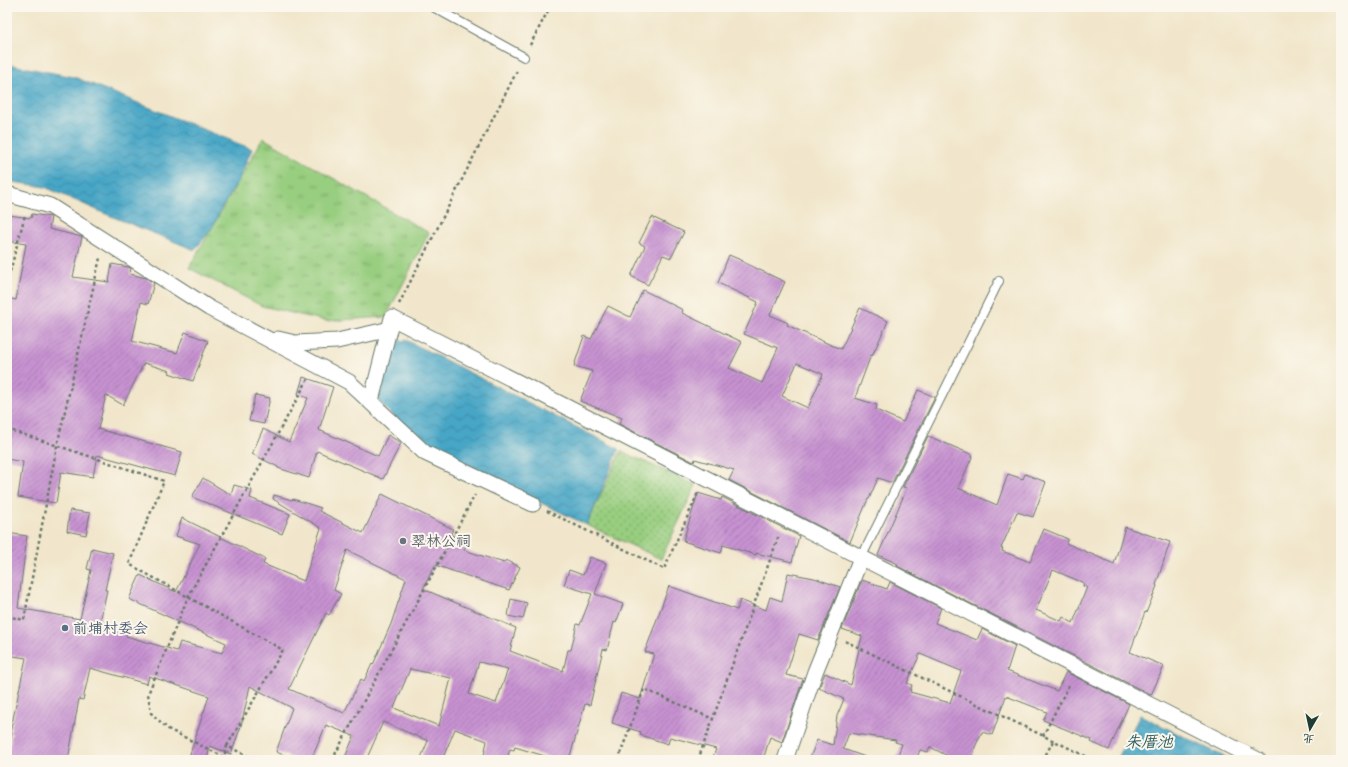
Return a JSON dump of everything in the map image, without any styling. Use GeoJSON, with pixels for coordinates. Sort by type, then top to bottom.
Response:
{"type":"FeatureCollection","features":[{"type":"Feature","properties":{"kind":"street"},"geometry":{"type":"LineString","coordinates":[[7,194],[50,206],[209,308],[349,382],[371,401],[424,453],[533,504]]}},
{"type":"Feature","properties":{"kind":"street"},"geometry":{"type":"LineString","coordinates":[[371,401],[389,324]]}},
{"type":"Feature","properties":{"kind":"street"},"geometry":{"type":"LineString","coordinates":[[260,335],[296,343],[337,341],[389,324],[705,478],[1258,760]]}},
{"type":"Feature","properties":{"kind":"street"},"geometry":{"type":"LineString","coordinates":[[785,760],[815,672],[861,558]]}},
{"type":"Feature","properties":{"kind":"lane"},"geometry":{"type":"LineString","coordinates":[[433,7],[524,57]]}},
{"type":"Feature","properties":{"kind":"lane"},"geometry":{"type":"LineString","coordinates":[[861,558],[999,281]]}},
{"type":"Feature","properties":{"kind":"path"},"geometry":{"type":"LineString","coordinates":[[389,324],[550,7]]}},
{"type":"Feature","properties":{"kind":"path"},"geometry":{"type":"LineString","coordinates":[[7,283],[29,200]]}},
{"type":"Feature","properties":{"kind":"path"},"geometry":{"type":"LineString","coordinates":[[7,616],[24,620],[57,446],[104,240]]}},
{"type":"Feature","properties":{"kind":"path"},"geometry":{"type":"LineString","coordinates":[[7,429],[164,481],[129,564],[188,597],[283,650],[227,746],[223,758],[168,729],[151,713],[148,694],[188,597],[316,364]]}},
{"type":"Feature","properties":{"kind":"path"},"geometry":{"type":"LineString","coordinates":[[533,504],[664,569],[705,478]]}},
{"type":"Feature","properties":{"kind":"path"},"geometry":{"type":"LineString","coordinates":[[332,760],[483,480]]}},
{"type":"Feature","properties":{"kind":"path"},"geometry":{"type":"LineString","coordinates":[[698,760],[785,519]]}},
{"type":"Feature","properties":{"kind":"path"},"geometry":{"type":"LineString","coordinates":[[830,634],[1094,760]]}},
{"type":"Feature","properties":{"kind":"path"},"geometry":{"type":"LineString","coordinates":[[1043,736],[1078,668]]}},
{"type":"Feature","properties":{"kind":"path"},"geometry":{"type":"LineString","coordinates":[[618,760],[644,689],[713,719]]}},
{"type":"Feature","properties":{"kind":"path"},"geometry":{"type":"LineString","coordinates":[[1043,760],[1053,740]]}},
{"type":"Feature","properties":{"kind":"path"},"geometry":{"type":"LineString","coordinates":[[227,746],[256,760]]}},
{"type":"Feature","properties":{"kind":"green space"},"geometry":{"type":"Polygon","coordinates":[[[263,138],[429,233],[386,317],[326,321],[262,306],[189,268],[263,138]]]}},
{"type":"Feature","properties":{"kind":"green space"},"geometry":{"type":"Polygon","coordinates":[[[621,451],[696,485],[661,559],[587,525],[621,451]]]}},
{"type":"Feature","properties":{"kind":"water"},"geometry":{"type":"Polygon","coordinates":[[[7,64],[74,77],[252,149],[239,179],[220,211],[214,225],[195,250],[106,214],[45,187],[7,181],[7,64]]]}},
{"type":"Feature","properties":{"kind":"water"},"geometry":{"type":"Polygon","coordinates":[[[406,340],[619,449],[587,525],[427,448],[378,401],[391,342],[406,340]]]}},
{"type":"Feature","properties":{"kind":"water","name":"朱厝池"},"geometry":{"type":"Polygon","coordinates":[[[1140,715],[1231,760],[1117,760],[1140,715]]]}},
{"type":"Feature","properties":{"kind":"building"},"geometry":{"type":"Polygon","coordinates":[[[32,214],[51,217],[49,229],[82,237],[73,277],[109,282],[112,264],[131,268],[130,274],[146,278],[154,283],[148,304],[141,302],[132,341],[177,353],[185,332],[208,341],[193,381],[169,373],[170,371],[144,363],[123,405],[106,395],[98,429],[182,452],[175,476],[97,455],[93,477],[61,472],[56,503],[18,497],[23,462],[7,459],[7,298],[16,300],[26,244],[7,241],[7,224],[8,215],[31,218],[32,214]]]}},
{"type":"Feature","properties":{"kind":"building"},"geometry":{"type":"Polygon","coordinates":[[[652,217],[684,232],[671,258],[663,255],[648,285],[631,276],[645,246],[639,243],[652,217]]]}},
{"type":"Feature","properties":{"kind":"building"},"geometry":{"type":"Polygon","coordinates":[[[729,255],[785,282],[770,315],[788,323],[787,325],[841,349],[860,308],[888,321],[872,356],[871,355],[855,398],[877,405],[876,410],[903,422],[918,390],[935,397],[892,483],[878,478],[850,542],[729,480],[734,470],[695,459],[694,462],[619,424],[622,418],[580,401],[592,371],[574,366],[584,336],[591,339],[608,306],[630,317],[643,290],[683,310],[682,313],[742,342],[729,368],[762,383],[778,348],[744,334],[758,302],[718,283],[729,255]],[[797,363],[782,396],[808,408],[823,374],[797,363]]]}},
{"type":"Feature","properties":{"kind":"building"},"geometry":{"type":"Polygon","coordinates":[[[303,377],[333,387],[319,430],[378,456],[388,435],[401,443],[383,479],[317,451],[309,478],[278,468],[252,454],[263,429],[289,442],[308,398],[298,394],[303,377]]]}},
{"type":"Feature","properties":{"kind":"building"},"geometry":{"type":"Polygon","coordinates":[[[255,395],[270,398],[264,424],[249,421],[255,395]]]}},
{"type":"Feature","properties":{"kind":"building"},"geometry":{"type":"Polygon","coordinates":[[[928,436],[973,455],[958,488],[997,505],[1008,474],[1023,479],[1025,474],[1046,482],[1033,517],[1017,512],[1001,548],[1003,548],[1002,551],[1030,562],[1044,529],[1068,539],[1066,543],[1114,564],[1125,527],[1170,542],[1156,585],[1157,586],[1146,613],[1145,612],[1130,652],[1164,666],[1151,695],[878,555],[907,488],[903,487],[928,436]],[[1053,570],[1036,610],[1061,621],[1063,617],[1073,623],[1087,587],[1083,586],[1084,583],[1053,570]]]}},
{"type":"Feature","properties":{"kind":"building"},"geometry":{"type":"Polygon","coordinates":[[[203,478],[231,495],[234,485],[252,490],[250,498],[290,514],[282,534],[192,497],[203,478]]]}},
{"type":"Feature","properties":{"kind":"building"},"geometry":{"type":"Polygon","coordinates":[[[698,493],[721,500],[722,497],[799,536],[792,562],[756,553],[756,555],[723,545],[721,553],[683,541],[698,493]]]}},
{"type":"Feature","properties":{"kind":"building"},"geometry":{"type":"Polygon","coordinates":[[[382,494],[453,529],[450,536],[467,543],[464,550],[504,563],[506,560],[520,567],[509,590],[435,565],[423,589],[516,628],[510,651],[563,671],[568,650],[571,650],[577,624],[580,625],[592,594],[564,585],[569,570],[583,575],[590,557],[606,563],[595,594],[623,604],[616,623],[614,622],[607,650],[603,649],[590,705],[585,704],[569,760],[558,760],[515,747],[514,750],[510,749],[507,760],[483,760],[487,741],[455,729],[442,760],[420,760],[428,741],[383,722],[366,760],[344,760],[354,736],[326,725],[311,760],[297,760],[276,752],[292,708],[250,686],[241,726],[231,754],[210,746],[207,760],[188,760],[209,696],[149,676],[147,684],[90,668],[83,700],[79,699],[68,760],[17,760],[7,758],[12,733],[10,733],[26,658],[7,655],[7,533],[27,536],[18,608],[80,619],[91,570],[87,569],[92,548],[113,553],[100,622],[128,629],[126,636],[177,651],[180,642],[222,653],[226,643],[129,599],[140,575],[176,592],[200,544],[176,536],[182,518],[265,559],[263,564],[304,581],[321,528],[273,499],[274,495],[293,499],[321,508],[319,511],[363,533],[382,494]],[[347,550],[334,590],[341,594],[329,615],[326,613],[289,689],[344,713],[361,679],[364,681],[372,664],[373,665],[391,624],[406,579],[347,550]],[[479,662],[469,694],[496,703],[508,669],[479,662]],[[410,669],[394,708],[439,726],[451,678],[410,669]]]}},
{"type":"Feature","properties":{"kind":"building"},"geometry":{"type":"Polygon","coordinates":[[[70,510],[90,513],[86,535],[67,531],[70,510]]]}},
{"type":"Feature","properties":{"kind":"building"},"geometry":{"type":"Polygon","coordinates":[[[788,573],[814,578],[840,587],[818,640],[799,634],[786,675],[803,679],[782,742],[770,737],[763,760],[712,760],[716,749],[670,737],[668,744],[640,735],[641,732],[612,723],[621,693],[640,699],[654,654],[645,652],[669,586],[737,610],[740,600],[766,610],[770,597],[782,601],[788,573]]]}},
{"type":"Feature","properties":{"kind":"building"},"geometry":{"type":"Polygon","coordinates":[[[862,580],[887,589],[890,582],[941,608],[935,623],[977,640],[982,629],[1015,646],[1007,671],[1057,691],[1066,672],[1129,704],[1109,750],[1091,742],[1092,740],[1043,720],[1047,712],[1006,696],[992,735],[982,732],[975,747],[972,760],[956,760],[930,747],[928,752],[920,750],[916,760],[896,760],[902,744],[895,742],[896,740],[849,733],[843,749],[868,758],[867,760],[809,760],[817,740],[833,745],[837,716],[844,699],[819,688],[825,673],[851,685],[862,636],[842,629],[862,580]],[[920,654],[907,683],[912,685],[910,692],[950,703],[961,671],[920,654]]]}},
{"type":"Feature","properties":{"kind":"building"},"geometry":{"type":"Polygon","coordinates":[[[511,599],[527,603],[523,619],[508,616],[511,599]]]}},
{"type":"Feature","properties":{"kind":"place","name":"翠林公祠"},"geometry":{"type":"Point","coordinates":[403,541]}},
{"type":"Feature","properties":{"kind":"place","name":"前埔村委会"},"geometry":{"type":"Point","coordinates":[65,628]}}]}
